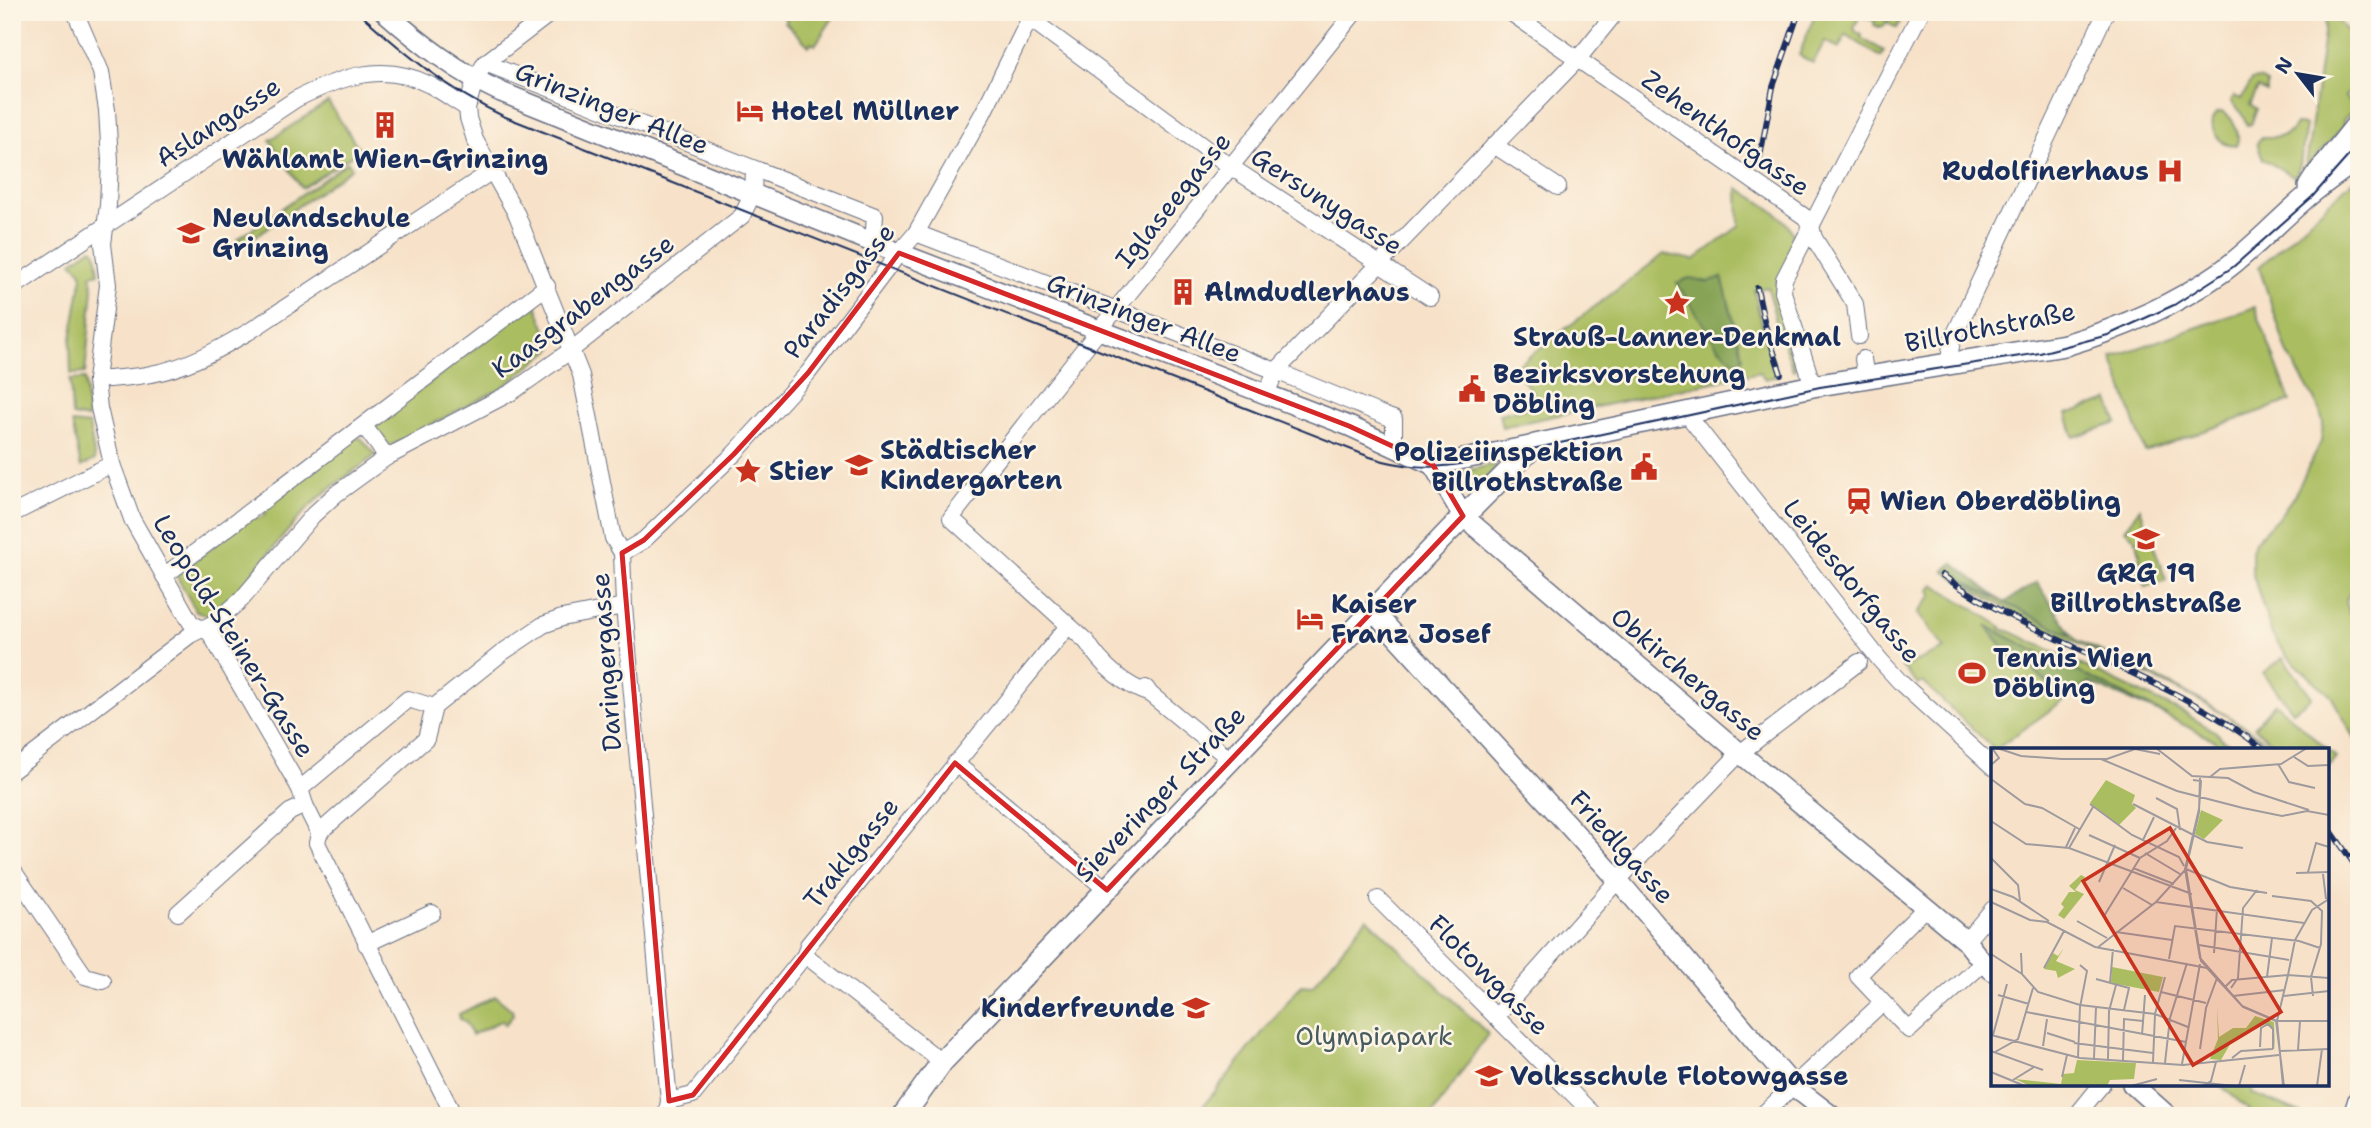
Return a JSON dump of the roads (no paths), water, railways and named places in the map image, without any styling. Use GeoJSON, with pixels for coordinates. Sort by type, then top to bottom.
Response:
{"type":"FeatureCollection","features":[{"type":"Feature","properties":{"kind":"main road","name":"Billrothstraße"},"geometry":{"type":"LineString","coordinates":[[2303,199],[2316,176],[2359,122]]}},
{"type":"Feature","properties":{"kind":"main road","name":"Billrothstraße"},"geometry":{"type":"LineString","coordinates":[[1686,413],[1813,386],[1864,368],[1948,366],[2065,345],[2091,337],[2161,308],[2196,289],[2235,261],[2303,199],[2359,157]]}},
{"type":"Feature","properties":{"kind":"main road"},"geometry":{"type":"LineString","coordinates":[[1463,516],[1535,445],[1686,413]]}},
{"type":"Feature","properties":{"kind":"main road","name":"Sieveringer Straße"},"geometry":{"type":"LineString","coordinates":[[903,1116],[942,1062],[1463,516]]}},
{"type":"Feature","properties":{"kind":"main road"},"geometry":{"type":"LineString","coordinates":[[2354,1116],[2359,1100]]}},
{"type":"Feature","properties":{"kind":"street","name":"Leopold-Steiner-Gasse"},"geometry":{"type":"LineString","coordinates":[[75,12],[101,72],[107,110],[110,161],[103,244],[108,285],[96,380],[99,408],[112,464],[132,519],[164,576],[191,623],[209,633],[303,797],[319,833],[317,842],[454,1116]]}},
{"type":"Feature","properties":{"kind":"street","name":"Grinzinger Allee"},"geometry":{"type":"LineString","coordinates":[[385,12],[422,45],[753,193],[899,253],[1352,427],[1433,465]]}},
{"type":"Feature","properties":{"kind":"street"},"geometry":{"type":"LineString","coordinates":[[467,108],[480,72],[552,12]]}},
{"type":"Feature","properties":{"kind":"street","name":"Iglaseegasse"},"geometry":{"type":"LineString","coordinates":[[1068,626],[951,518],[1355,12]]}},
{"type":"Feature","properties":{"kind":"street","name":"Zehenthofgasse"},"geometry":{"type":"LineString","coordinates":[[1510,12],[1805,217],[1814,238],[1855,304],[1860,336]]}},
{"type":"Feature","properties":{"kind":"street"},"geometry":{"type":"LineString","coordinates":[[1266,394],[1276,371],[1577,60],[1616,12]]}},
{"type":"Feature","properties":{"kind":"street"},"geometry":{"type":"LineString","coordinates":[[1813,386],[1783,292],[1784,279],[1921,12]]}},
{"type":"Feature","properties":{"kind":"street"},"geometry":{"type":"LineString","coordinates":[[1948,366],[1952,340],[2106,12]]}},
{"type":"Feature","properties":{"kind":"street","name":"Gersunygasse"},"geometry":{"type":"LineString","coordinates":[[1031,15],[1231,167],[1430,297]]}},
{"type":"Feature","properties":{"kind":"street","name":"Paradisgasse"},"geometry":{"type":"LineString","coordinates":[[622,553],[644,540],[734,454],[808,373],[916,233],[983,113],[1031,15]]}},
{"type":"Feature","properties":{"kind":"street","name":"Grinzinger Allee"},"geometry":{"type":"LineString","coordinates":[[480,72],[754,169],[875,216],[873,242]]}},
{"type":"Feature","properties":{"kind":"street","name":"Aslangasse"},"geometry":{"type":"LineString","coordinates":[[12,288],[296,99],[320,87],[364,73],[397,73],[429,85],[467,108]]}},
{"type":"Feature","properties":{"kind":"street","name":"Daringergasse"},"geometry":{"type":"LineString","coordinates":[[467,108],[475,140],[517,215],[581,375],[613,538],[622,553],[624,606],[667,1108],[678,1116]]}},
{"type":"Feature","properties":{"kind":"street"},"geometry":{"type":"LineString","coordinates":[[1494,145],[1558,187]]}},
{"type":"Feature","properties":{"kind":"street"},"geometry":{"type":"LineString","coordinates":[[753,193],[754,169]]}},
{"type":"Feature","properties":{"kind":"street"},"geometry":{"type":"LineString","coordinates":[[96,380],[151,374],[189,363],[218,350],[492,171]]}},
{"type":"Feature","properties":{"kind":"street","name":"Kaasgrabengasse"},"geometry":{"type":"LineString","coordinates":[[12,771],[201,628],[214,623],[241,600],[313,515],[336,494],[387,457],[512,392],[570,351],[742,216],[753,193]]}},
{"type":"Feature","properties":{"kind":"street","name":"Grinzinger Allee"},"geometry":{"type":"LineString","coordinates":[[916,233],[1394,419],[1394,447]]}},
{"type":"Feature","properties":{"kind":"street","name":"Kaasgrabengasse"},"geometry":{"type":"LineString","coordinates":[[164,576],[547,286]]}},
{"type":"Feature","properties":{"kind":"street","name":"Leidesdorfgasse"},"geometry":{"type":"LineString","coordinates":[[1686,413],[1880,660],[1991,765]]}},
{"type":"Feature","properties":{"kind":"street"},"geometry":{"type":"LineString","coordinates":[[364,426],[387,457]]}},
{"type":"Feature","properties":{"kind":"street"},"geometry":{"type":"LineString","coordinates":[[1433,465],[1535,445]]}},
{"type":"Feature","properties":{"kind":"street"},"geometry":{"type":"LineString","coordinates":[[12,514],[112,464]]}},
{"type":"Feature","properties":{"kind":"street","name":"Obkirchergasse"},"geometry":{"type":"LineString","coordinates":[[1433,465],[1463,516],[1740,753],[1966,941],[1988,967]]}},
{"type":"Feature","properties":{"kind":"street"},"geometry":{"type":"LineString","coordinates":[[319,833],[426,739],[434,706],[503,652],[543,625],[573,615],[624,606]]}},
{"type":"Feature","properties":{"kind":"street","name":"Friedlgasse"},"geometry":{"type":"LineString","coordinates":[[1373,611],[1618,880],[1793,1086],[1832,1116]]}},
{"type":"Feature","properties":{"kind":"street"},"geometry":{"type":"LineString","coordinates":[[1068,626],[1143,682],[1150,694],[1231,760]]}},
{"type":"Feature","properties":{"kind":"street","name":"Traklgasse"},"geometry":{"type":"LineString","coordinates":[[667,1108],[693,1095],[955,762],[1068,626]]}},
{"type":"Feature","properties":{"kind":"street"},"geometry":{"type":"LineString","coordinates":[[1496,1017],[1618,880],[1740,753],[1859,662]]}},
{"type":"Feature","properties":{"kind":"street"},"geometry":{"type":"LineString","coordinates":[[178,913],[290,812],[408,699],[434,706]]}},
{"type":"Feature","properties":{"kind":"street"},"geometry":{"type":"LineString","coordinates":[[955,762],[1107,890]]}},
{"type":"Feature","properties":{"kind":"street"},"geometry":{"type":"LineString","coordinates":[[12,869],[85,976],[103,981]]}},
{"type":"Feature","properties":{"kind":"street","name":"Flotowgasse"},"geometry":{"type":"LineString","coordinates":[[1378,899],[1595,1116]]}},
{"type":"Feature","properties":{"kind":"street"},"geometry":{"type":"LineString","coordinates":[[1924,908],[1858,976],[1909,1031],[1988,967]]}},
{"type":"Feature","properties":{"kind":"street"},"geometry":{"type":"LineString","coordinates":[[1966,941],[1991,911]]}},
{"type":"Feature","properties":{"kind":"street"},"geometry":{"type":"LineString","coordinates":[[366,944],[432,913]]}},
{"type":"Feature","properties":{"kind":"street"},"geometry":{"type":"LineString","coordinates":[[805,955],[942,1062]]}},
{"type":"Feature","properties":{"kind":"street"},"geometry":{"type":"LineString","coordinates":[[1761,1116],[1882,1003]]}},
{"type":"Feature","properties":{"kind":"street"},"geometry":{"type":"LineString","coordinates":[[2076,1116],[2100,1086]]}},
{"type":"Feature","properties":{"kind":"street"},"geometry":{"type":"LineString","coordinates":[[2134,1086],[2168,1116]]}},
{"type":"Feature","properties":{"kind":"tram line"},"geometry":{"type":"LineString","coordinates":[[358,12],[427,70],[464,95],[503,116],[1370,457],[1418,466],[1467,463],[1820,387],[2040,353],[2108,335],[2174,305],[2233,267],[2312,197],[2359,144]]}},
{"type":"Feature","properties":{"kind":"railway"},"geometry":{"type":"LineString","coordinates":[[1760,157],[1773,87],[1799,12]]}},
{"type":"Feature","properties":{"kind":"railway"},"geometry":{"type":"LineString","coordinates":[[1757,288],[1765,325],[1781,374]]}},
{"type":"Feature","properties":{"kind":"railway"},"geometry":{"type":"LineString","coordinates":[[1942,575],[2021,621],[2187,700],[2261,748]]}},
{"type":"Feature","properties":{"kind":"railway"},"geometry":{"type":"LineString","coordinates":[[2329,828],[2359,871]]}},
{"type":"Feature","properties":{"kind":"place","name":"Hotel Müllner"},"geometry":{"type":"Point","coordinates":[750,111]}},
{"type":"Feature","properties":{"kind":"place","name":"Wählamt Wien-Grinzing"},"geometry":{"type":"Point","coordinates":[385,125]}},
{"type":"Feature","properties":{"kind":"place","name":"Rudolfinerhaus"},"geometry":{"type":"Point","coordinates":[2170,171]}},
{"type":"Feature","properties":{"kind":"place","name":"Neulandschule Grinzing"},"geometry":{"type":"Point","coordinates":[191,233]}},
{"type":"Feature","properties":{"kind":"place","name":"Almdudlerhaus"},"geometry":{"type":"Point","coordinates":[1183,292]}},
{"type":"Feature","properties":{"kind":"place","name":"Strauß-Lanner-Denkmal"},"geometry":{"type":"Point","coordinates":[1677,303]}},
{"type":"Feature","properties":{"kind":"place","name":"Bezirksvorstehung Döbling"},"geometry":{"type":"Point","coordinates":[1472,389]}},
{"type":"Feature","properties":{"kind":"place","name":"Städtischer Kindergarten"},"geometry":{"type":"Point","coordinates":[859,465]}},
{"type":"Feature","properties":{"kind":"place","name":"Polizeiinspektion Billrothstraße"},"geometry":{"type":"Point","coordinates":[1644,467]}},
{"type":"Feature","properties":{"kind":"place","name":"Stier"},"geometry":{"type":"Point","coordinates":[748,471]}},
{"type":"Feature","properties":{"kind":"place","name":"Wien Oberdöbling"},"geometry":{"type":"Point","coordinates":[1859,501]}},
{"type":"Feature","properties":{"kind":"place","name":"GRG 19 Billrothstraße"},"geometry":{"type":"Point","coordinates":[2146,539]}},
{"type":"Feature","properties":{"kind":"place","name":"Kaiser Franz Josef"},"geometry":{"type":"Point","coordinates":[1310,619]}},
{"type":"Feature","properties":{"kind":"place","name":"Tennis Wien Döbling"},"geometry":{"type":"Point","coordinates":[1972,673]}},
{"type":"Feature","properties":{"kind":"place","name":"Kinderfreunde"},"geometry":{"type":"Point","coordinates":[1196,1008]}},
{"type":"Feature","properties":{"kind":"place","name":"Volksschule Flotowgasse"},"geometry":{"type":"Point","coordinates":[1489,1076]}},
{"type":"Feature","properties":{"kind":"park label","name":"Olympiapark"},"geometry":{"type":"Point","coordinates":[1374,1036]}}]}
